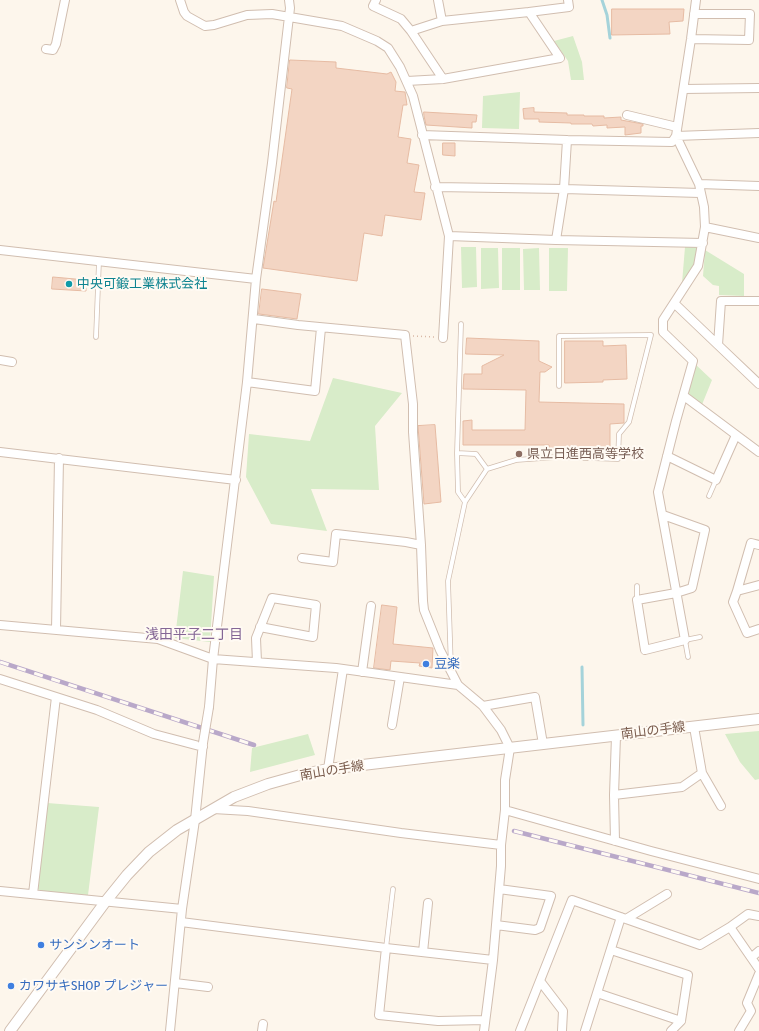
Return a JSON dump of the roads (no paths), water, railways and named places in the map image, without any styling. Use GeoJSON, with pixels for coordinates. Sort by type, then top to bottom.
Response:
{"type":"FeatureCollection","features":[{"type":"Feature","properties":{"kind":"street"},"geometry":{"type":"LineString","coordinates":[[46,49],[53,50],[56,44],[65,0]]}},
{"type":"Feature","properties":{"kind":"street"},"geometry":{"type":"LineString","coordinates":[[180,0],[187,16],[205,26],[214,25],[247,15],[262,13],[342,26],[377,41],[388,48],[407,81],[413,96],[435,187],[449,236],[443,338]]}},
{"type":"Feature","properties":{"kind":"street"},"geometry":{"type":"LineString","coordinates":[[170,1031],[182,909],[195,820],[203,745],[209,707],[213,659],[236,480],[254,319],[256,279],[272,163],[289,0]]}},
{"type":"Feature","properties":{"kind":"street"},"geometry":{"type":"LineString","coordinates":[[376,0],[373,6],[401,19],[411,31],[443,79]]}},
{"type":"Feature","properties":{"kind":"street"},"geometry":{"type":"LineString","coordinates":[[438,0],[442,21]]}},
{"type":"Feature","properties":{"kind":"street"},"geometry":{"type":"LineString","coordinates":[[411,31],[442,21],[569,7],[568,0]]}},
{"type":"Feature","properties":{"kind":"street"},"geometry":{"type":"LineString","coordinates":[[422,135],[672,142],[676,136],[684,89],[696,0]]}},
{"type":"Feature","properties":{"kind":"street"},"geometry":{"type":"LineString","coordinates":[[407,81],[443,79],[560,58],[529,12]]}},
{"type":"Feature","properties":{"kind":"street"},"geometry":{"type":"LineString","coordinates":[[691,39],[749,40],[750,14],[694,14]]}},
{"type":"Feature","properties":{"kind":"street"},"geometry":{"type":"LineString","coordinates":[[684,89],[759,88]]}},
{"type":"Feature","properties":{"kind":"street"},"geometry":{"type":"LineString","coordinates":[[627,115],[677,127]]}},
{"type":"Feature","properties":{"kind":"street"},"geometry":{"type":"LineString","coordinates":[[676,136],[759,133]]}},
{"type":"Feature","properties":{"kind":"street"},"geometry":{"type":"LineString","coordinates":[[663,515],[705,530],[692,588],[676,593],[638,600],[645,650],[685,640],[676,593],[663,515],[658,492],[693,361],[662,332],[663,320],[698,266],[705,226],[704,207],[699,189],[676,136]]}},
{"type":"Feature","properties":{"kind":"street"},"geometry":{"type":"LineString","coordinates":[[556,240],[564,189],[567,140]]}},
{"type":"Feature","properties":{"kind":"street"},"geometry":{"type":"LineString","coordinates":[[435,187],[699,189],[759,186]]}},
{"type":"Feature","properties":{"kind":"street"},"geometry":{"type":"LineString","coordinates":[[705,226],[759,238]]}},
{"type":"Feature","properties":{"kind":"street"},"geometry":{"type":"LineString","coordinates":[[449,236],[703,243]]}},
{"type":"Feature","properties":{"kind":"street"},"geometry":{"type":"LineString","coordinates":[[0,250],[256,279]]}},
{"type":"Feature","properties":{"kind":"street"},"geometry":{"type":"LineString","coordinates":[[718,345],[721,302],[759,301]]}},
{"type":"Feature","properties":{"kind":"street"},"geometry":{"type":"LineString","coordinates":[[674,303],[759,384]]}},
{"type":"Feature","properties":{"kind":"street"},"geometry":{"type":"LineString","coordinates":[[254,319],[321,328],[405,335],[413,404],[413,432],[424,610],[440,650],[458,685],[483,706],[501,730],[510,748],[505,780],[505,810],[501,845],[502,866],[484,1031]]}},
{"type":"Feature","properties":{"kind":"street"},"geometry":{"type":"LineString","coordinates":[[247,382],[315,391],[321,328]]}},
{"type":"Feature","properties":{"kind":"street"},"geometry":{"type":"LineString","coordinates":[[0,360],[12,362]]}},
{"type":"Feature","properties":{"kind":"street"},"geometry":{"type":"LineString","coordinates":[[684,396],[759,452]]}},
{"type":"Feature","properties":{"kind":"street"},"geometry":{"type":"LineString","coordinates":[[667,456],[716,480],[736,435]]}},
{"type":"Feature","properties":{"kind":"street"},"geometry":{"type":"LineString","coordinates":[[0,452],[236,480]]}},
{"type":"Feature","properties":{"kind":"street"},"geometry":{"type":"LineString","coordinates":[[56,630],[58,458]]}},
{"type":"Feature","properties":{"kind":"street"},"geometry":{"type":"LineString","coordinates":[[302,558],[333,562],[336,534],[421,545]]}},
{"type":"Feature","properties":{"kind":"street"},"geometry":{"type":"LineString","coordinates":[[759,545],[751,543],[733,602],[747,633],[759,629]]}},
{"type":"Feature","properties":{"kind":"street"},"geometry":{"type":"LineString","coordinates":[[737,591],[759,585]]}},
{"type":"Feature","properties":{"kind":"street"},"geometry":{"type":"LineString","coordinates":[[257,662],[256,638],[260,627],[272,598],[316,605],[313,637],[260,627]]}},
{"type":"Feature","properties":{"kind":"street"},"geometry":{"type":"LineString","coordinates":[[362,672],[371,606]]}},
{"type":"Feature","properties":{"kind":"street"},"geometry":{"type":"LineString","coordinates":[[0,625],[158,639],[213,659],[343,669],[458,685]]}},
{"type":"Feature","properties":{"kind":"street"},"geometry":{"type":"LineString","coordinates":[[328,770],[343,669]]}},
{"type":"Feature","properties":{"kind":"street"},"geometry":{"type":"LineString","coordinates":[[392,725],[400,676]]}},
{"type":"Feature","properties":{"kind":"street"},"geometry":{"type":"LineString","coordinates":[[0,679],[97,710],[154,734],[203,745]]}},
{"type":"Feature","properties":{"kind":"street"},"geometry":{"type":"LineString","coordinates":[[33,894],[56,697]]}},
{"type":"Feature","properties":{"kind":"street"},"geometry":{"type":"LineString","coordinates":[[483,706],[535,697],[543,744]]}},
{"type":"Feature","properties":{"kind":"street","name":"南山の手線"},"geometry":{"type":"LineString","coordinates":[[10,1031],[106,901],[127,875],[149,852],[177,830],[234,797],[268,784],[304,774],[328,770],[759,719]]}},
{"type":"Feature","properties":{"kind":"street"},"geometry":{"type":"LineString","coordinates":[[694,727],[702,773],[721,806]]}},
{"type":"Feature","properties":{"kind":"street"},"geometry":{"type":"LineString","coordinates":[[616,736],[614,795],[616,841]]}},
{"type":"Feature","properties":{"kind":"street"},"geometry":{"type":"LineString","coordinates":[[614,795],[682,787],[702,773]]}},
{"type":"Feature","properties":{"kind":"street"},"geometry":{"type":"LineString","coordinates":[[213,809],[248,811],[401,834],[501,845]]}},
{"type":"Feature","properties":{"kind":"street"},"geometry":{"type":"LineString","coordinates":[[505,810],[759,879]]}},
{"type":"Feature","properties":{"kind":"street"},"geometry":{"type":"LineString","coordinates":[[496,925],[535,930],[540,928],[551,896],[499,889]]}},
{"type":"Feature","properties":{"kind":"street"},"geometry":{"type":"LineString","coordinates":[[0,891],[182,909]]}},
{"type":"Feature","properties":{"kind":"street"},"geometry":{"type":"LineString","coordinates":[[585,1031],[611,950],[624,918],[667,894]]}},
{"type":"Feature","properties":{"kind":"street"},"geometry":{"type":"LineString","coordinates":[[520,1031],[572,900],[700,945],[748,914],[759,916]]}},
{"type":"Feature","properties":{"kind":"street"},"geometry":{"type":"LineString","coordinates":[[423,952],[428,903]]}},
{"type":"Feature","properties":{"kind":"street"},"geometry":{"type":"LineString","coordinates":[[181,922],[492,960]]}},
{"type":"Feature","properties":{"kind":"street"},"geometry":{"type":"LineString","coordinates":[[730,927],[759,969]]}},
{"type":"Feature","properties":{"kind":"street"},"geometry":{"type":"LineString","coordinates":[[386,948],[379,1015],[438,1021],[485,1020]]}},
{"type":"Feature","properties":{"kind":"street"},"geometry":{"type":"LineString","coordinates":[[611,950],[688,975],[681,1021],[670,1031]]}},
{"type":"Feature","properties":{"kind":"street"},"geometry":{"type":"LineString","coordinates":[[752,958],[759,951]]}},
{"type":"Feature","properties":{"kind":"street"},"geometry":{"type":"LineString","coordinates":[[740,1031],[751,1010],[747,1003],[759,974]]}},
{"type":"Feature","properties":{"kind":"street"},"geometry":{"type":"LineString","coordinates":[[540,981],[563,1011],[562,1031]]}},
{"type":"Feature","properties":{"kind":"street"},"geometry":{"type":"LineString","coordinates":[[174,983],[208,987]]}},
{"type":"Feature","properties":{"kind":"street"},"geometry":{"type":"LineString","coordinates":[[597,993],[681,1021]]}},
{"type":"Feature","properties":{"kind":"lane"},"geometry":{"type":"LineString","coordinates":[[96,338],[99,261]]}},
{"type":"Feature","properties":{"kind":"lane"},"geometry":{"type":"LineString","coordinates":[[461,324],[457,453],[458,492],[465,502]]}},
{"type":"Feature","properties":{"kind":"lane"},"geometry":{"type":"LineString","coordinates":[[452,672],[448,581],[465,502],[487,469],[516,460],[550,457],[618,459],[620,434],[629,422],[650,335],[559,336],[559,386]]}},
{"type":"Feature","properties":{"kind":"lane"},"geometry":{"type":"LineString","coordinates":[[457,453],[476,454],[487,469]]}},
{"type":"Feature","properties":{"kind":"lane"},"geometry":{"type":"LineString","coordinates":[[709,496],[716,480]]}},
{"type":"Feature","properties":{"kind":"lane"},"geometry":{"type":"LineString","coordinates":[[637,586],[638,600]]}},
{"type":"Feature","properties":{"kind":"lane"},"geometry":{"type":"LineString","coordinates":[[688,657],[685,640],[700,637]]}},
{"type":"Feature","properties":{"kind":"lane"},"geometry":{"type":"LineString","coordinates":[[386,948],[393,889]]}},
{"type":"Feature","properties":{"kind":"waterway"},"geometry":{"type":"LineString","coordinates":[[602,0],[607,15],[610,38]]}},
{"type":"Feature","properties":{"kind":"waterway"},"geometry":{"type":"LineString","coordinates":[[582,667],[583,725]]}},
{"type":"Feature","properties":{"kind":"railway"},"geometry":{"type":"LineString","coordinates":[[0,662],[254,745]]}},
{"type":"Feature","properties":{"kind":"railway"},"geometry":{"type":"LineString","coordinates":[[514,831],[759,893]]}},
{"type":"Feature","properties":{"kind":"place","name":"中央可鍛工業株式会社"},"geometry":{"type":"Point","coordinates":[69,284]}},
{"type":"Feature","properties":{"kind":"place","name":"県立日進西高等学校"},"geometry":{"type":"Point","coordinates":[519,454]}},
{"type":"Feature","properties":{"kind":"place","name":"豆楽"},"geometry":{"type":"Point","coordinates":[426,664]}},
{"type":"Feature","properties":{"kind":"place","name":"サンシンオート"},"geometry":{"type":"Point","coordinates":[41,945]}},
{"type":"Feature","properties":{"kind":"place","name":"カワサキSHOP プレジャー"},"geometry":{"type":"Point","coordinates":[11,986]}},
{"type":"Feature","properties":{"kind":"district","name":"浅田平子二丁目"},"geometry":{"type":"Point","coordinates":[194,635]}}]}
